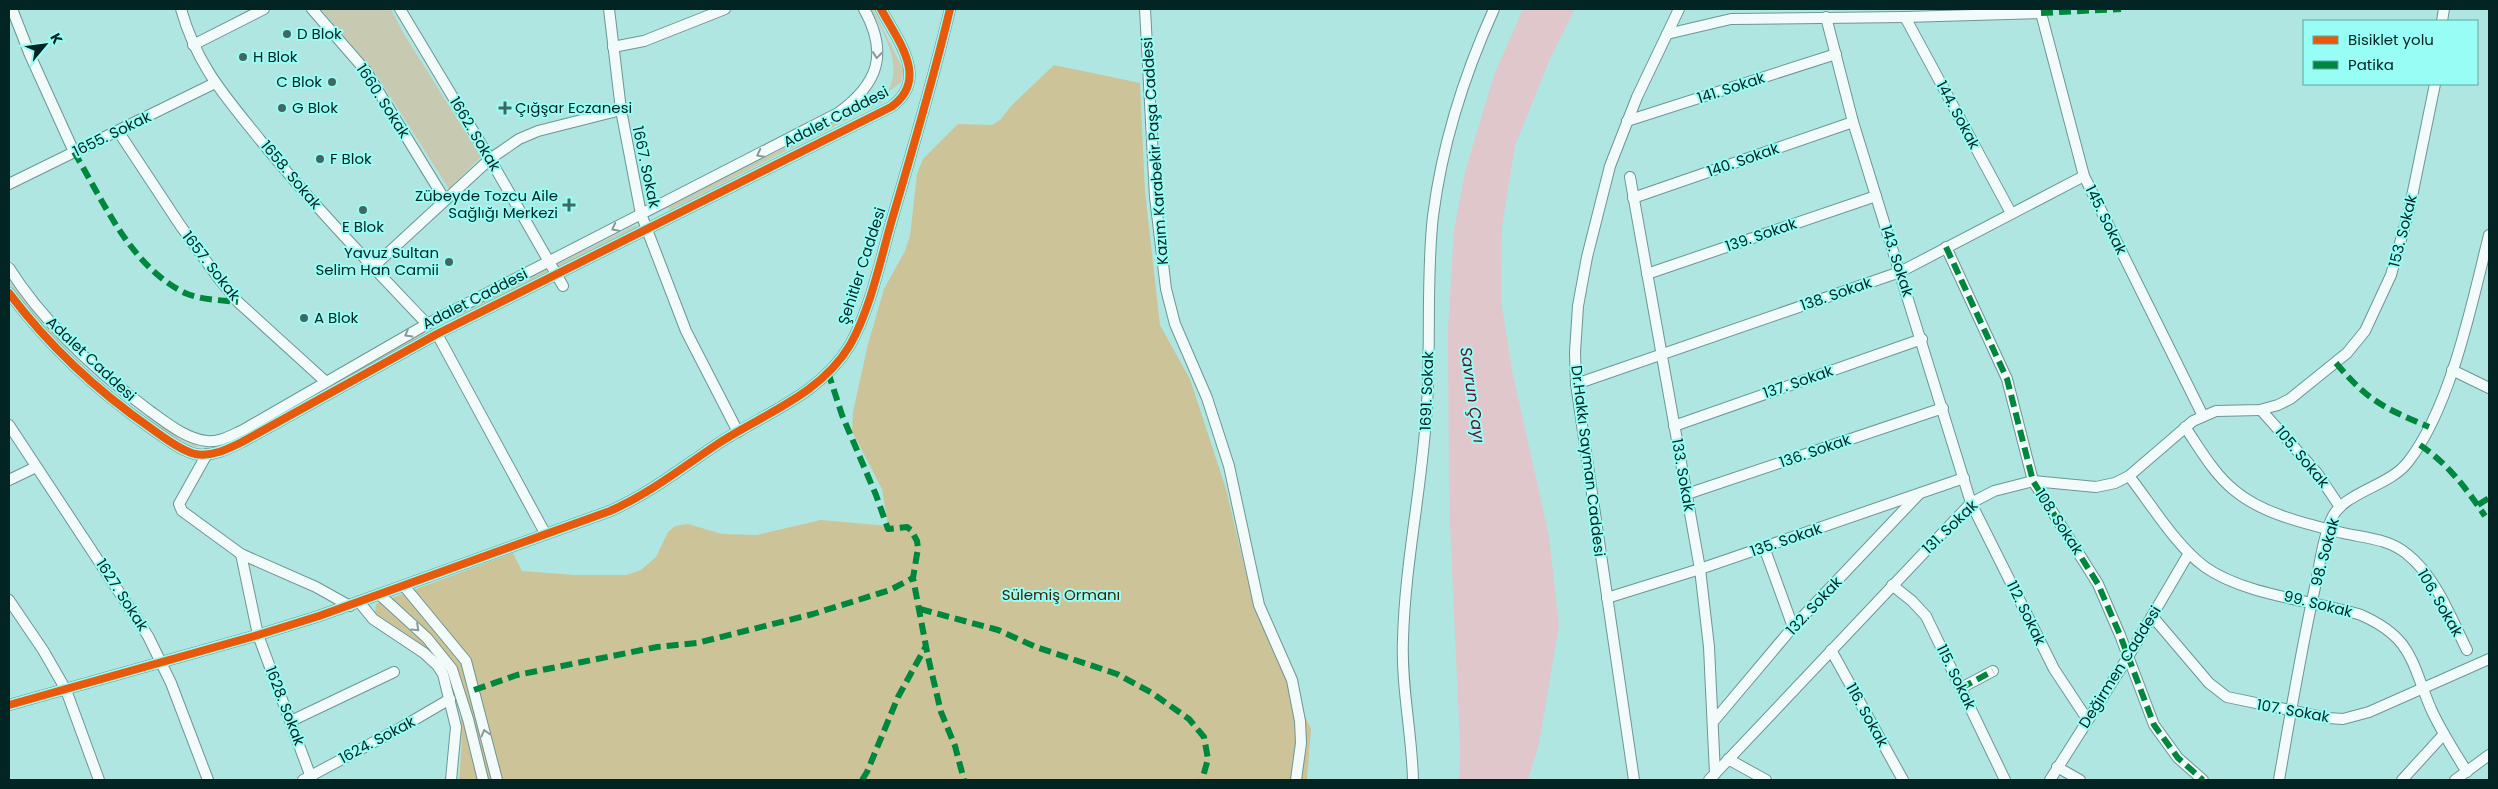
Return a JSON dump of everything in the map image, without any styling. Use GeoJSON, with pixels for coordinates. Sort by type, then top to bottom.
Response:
{"type":"FeatureCollection","features":[{"type":"Feature","properties":{"kind":"street"},"geometry":{"type":"LineString","coordinates":[[12,9],[30,55],[74,152]]}},
{"type":"Feature","properties":{"kind":"street","name":"1658. Sokak"},"geometry":{"type":"LineString","coordinates":[[181,9],[193,45],[215,83],[295,183],[427,324]]}},
{"type":"Feature","properties":{"kind":"street"},"geometry":{"type":"LineString","coordinates":[[193,45],[264,9]]}},
{"type":"Feature","properties":{"kind":"street","name":"1660. Sokak"},"geometry":{"type":"LineString","coordinates":[[312,9],[366,71],[445,200]]}},
{"type":"Feature","properties":{"kind":"street","name":"1662. Sokak"},"geometry":{"type":"LineString","coordinates":[[400,9],[563,286]]}},
{"type":"Feature","properties":{"kind":"street","name":"1667. Sokak"},"geometry":{"type":"LineString","coordinates":[[609,9],[620,110],[641,214],[686,331],[738,432]]}},
{"type":"Feature","properties":{"kind":"street"},"geometry":{"type":"LineString","coordinates":[[613,47],[644,41],[725,9]]}},
{"type":"Feature","properties":{"kind":"street"},"geometry":{"type":"LineString","coordinates":[[9,268],[38,310],[87,360],[131,397],[167,423],[193,438],[210,442],[232,435],[427,324],[829,119],[858,98],[870,82],[878,58],[876,34],[864,9]]}},
{"type":"Feature","properties":{"kind":"street","name":"Adalet Caddesi"},"geometry":{"type":"LineString","coordinates":[[9,293],[43,337],[106,394],[171,442],[193,453],[207,454],[220,452],[242,442],[437,334],[898,101],[909,87],[908,62],[881,9]]}},
{"type":"Feature","properties":{"kind":"street","name":"Şehitler Caddesi"},"geometry":{"type":"LineString","coordinates":[[9,705],[258,635],[355,604],[629,502],[738,432],[815,386],[833,366],[853,338],[864,310],[933,78],[950,9]]}},
{"type":"Feature","properties":{"kind":"street","name":"Kazım Karabekir Paşa Caddesi"},"geometry":{"type":"LineString","coordinates":[[1145,9],[1155,196],[1166,289],[1175,324],[1206,398],[1229,466],[1260,605],[1292,680],[1300,721],[1301,743],[1296,780]]}},
{"type":"Feature","properties":{"kind":"street","name":"1691. Sokak"},"geometry":{"type":"LineString","coordinates":[[1412,780],[1404,693],[1403,638],[1427,406],[1433,216],[1440,180],[1464,87],[1479,43],[1494,9]]}},
{"type":"Feature","properties":{"kind":"street","name":"Dr.Hakkı Sayman Caddesi"},"geometry":{"type":"LineString","coordinates":[[1634,780],[1576,384],[1575,329],[1587,257],[1610,166],[1626,121],[1679,9]]}},
{"type":"Feature","properties":{"kind":"street","name":"145. Sokak"},"geometry":{"type":"LineString","coordinates":[[1901,15],[2041,13],[2084,176],[2203,416]]}},
{"type":"Feature","properties":{"kind":"street"},"geometry":{"type":"LineString","coordinates":[[1667,34],[1719,20],[1901,15]]}},
{"type":"Feature","properties":{"kind":"street","name":"144. Sokak"},"geometry":{"type":"LineString","coordinates":[[1901,15],[2011,213]]}},
{"type":"Feature","properties":{"kind":"street","name":"143. Sokak"},"geometry":{"type":"LineString","coordinates":[[1826,17],[1853,122],[1922,339],[1971,503]]}},
{"type":"Feature","properties":{"kind":"street","name":"141. Sokak"},"geometry":{"type":"LineString","coordinates":[[1626,121],[1836,54]]}},
{"type":"Feature","properties":{"kind":"street","name":"1655. Sokak"},"geometry":{"type":"LineString","coordinates":[[9,184],[215,83]]}},
{"type":"Feature","properties":{"kind":"street","name":"153. Sokak"},"geometry":{"type":"LineString","coordinates":[[2336,363],[2365,331],[2391,275],[2409,211],[2435,85]]}},
{"type":"Feature","properties":{"kind":"street"},"geometry":{"type":"LineString","coordinates":[[373,267],[490,159],[519,139],[538,131],[620,110]]}},
{"type":"Feature","properties":{"kind":"street","name":"140. Sokak"},"geometry":{"type":"LineString","coordinates":[[1633,198],[1853,122]]}},
{"type":"Feature","properties":{"kind":"street","name":"1657. Sokak"},"geometry":{"type":"LineString","coordinates":[[118,130],[180,226],[219,279],[238,302],[326,382]]}},
{"type":"Feature","properties":{"kind":"street","name":"138. Sokak"},"geometry":{"type":"LineString","coordinates":[[1576,384],[1900,272],[2084,176]]}},
{"type":"Feature","properties":{"kind":"street","name":"133. Sokak"},"geometry":{"type":"LineString","coordinates":[[1630,177],[1700,569],[1709,647],[1713,722],[1712,777]]}},
{"type":"Feature","properties":{"kind":"street","name":"139. Sokak"},"geometry":{"type":"LineString","coordinates":[[1647,274],[1876,196]]}},
{"type":"Feature","properties":{"kind":"street","name":"98. Sokak"},"geometry":{"type":"LineString","coordinates":[[2279,780],[2311,603],[2333,515],[2340,507],[2391,478],[2404,468],[2420,445],[2452,370],[2489,235]]}},
{"type":"Feature","properties":{"kind":"street","name":"108. Sokak"},"geometry":{"type":"LineString","coordinates":[[1946,247],[2007,379],[2033,481],[2098,584],[2148,711],[2162,738],[2178,758],[2203,780]]}},
{"type":"Feature","properties":{"kind":"street"},"geometry":{"type":"LineString","coordinates":[[437,334],[539,535]]}},
{"type":"Feature","properties":{"kind":"street","name":"137. Sokak"},"geometry":{"type":"LineString","coordinates":[[1674,426],[1922,339]]}},
{"type":"Feature","properties":{"kind":"street","name":"131. Sokak"},"geometry":{"type":"LineString","coordinates":[[1712,777],[1971,503],[1994,491],[2033,481],[2096,487],[2115,483],[2129,476],[2185,427],[2203,416],[2229,409],[2270,409],[2290,399],[2336,363]]}},
{"type":"Feature","properties":{"kind":"street"},"geometry":{"type":"LineString","coordinates":[[2452,370],[2489,388]]}},
{"type":"Feature","properties":{"kind":"street","name":"136. Sokak"},"geometry":{"type":"LineString","coordinates":[[1687,494],[1943,408]]}},
{"type":"Feature","properties":{"kind":"street","name":"105. Sokak"},"geometry":{"type":"LineString","coordinates":[[2261,410],[2317,473],[2340,507]]}},
{"type":"Feature","properties":{"kind":"street","name":"1627. Sokak"},"geometry":{"type":"LineString","coordinates":[[9,424],[134,613],[161,662],[181,707],[208,780]]}},
{"type":"Feature","properties":{"kind":"street","name":"106. Sokak"},"geometry":{"type":"LineString","coordinates":[[2185,427],[2215,470],[2242,497],[2284,516],[2328,529],[2380,540],[2407,553],[2433,585],[2467,650]]}},
{"type":"Feature","properties":{"kind":"street"},"geometry":{"type":"LineString","coordinates":[[207,454],[180,504],[182,511],[241,554],[355,604],[378,623],[437,665],[443,674],[456,727],[451,780]]}},
{"type":"Feature","properties":{"kind":"street"},"geometry":{"type":"LineString","coordinates":[[9,480],[36,467]]}},
{"type":"Feature","properties":{"kind":"street","name":"99. Sokak"},"geometry":{"type":"LineString","coordinates":[[2129,476],[2189,552],[2204,566],[2227,579],[2361,615],[2385,627],[2398,638],[2410,653],[2423,688],[2444,734],[2467,772]]}},
{"type":"Feature","properties":{"kind":"street","name":"135. Sokak"},"geometry":{"type":"LineString","coordinates":[[1607,598],[1700,569],[1964,478]]}},
{"type":"Feature","properties":{"kind":"street","name":"132. Sokak"},"geometry":{"type":"LineString","coordinates":[[1713,722],[1794,627],[1920,493]]}},
{"type":"Feature","properties":{"kind":"street","name":"112. Sokak"},"geometry":{"type":"LineString","coordinates":[[1971,503],[2054,669],[2087,719]]}},
{"type":"Feature","properties":{"kind":"street"},"geometry":{"type":"LineString","coordinates":[[1764,547],[1794,627]]}},
{"type":"Feature","properties":{"kind":"street","name":"Değirmen Caddesi"},"geometry":{"type":"LineString","coordinates":[[2050,780],[2128,657],[2189,552]]}},
{"type":"Feature","properties":{"kind":"street","name":"1628. Sokak"},"geometry":{"type":"LineString","coordinates":[[241,554],[258,635],[291,721],[309,779]]}},
{"type":"Feature","properties":{"kind":"street","name":"115. Sokak"},"geometry":{"type":"LineString","coordinates":[[1892,585],[1912,601],[1926,616],[2005,780]]}},
{"type":"Feature","properties":{"kind":"street"},"geometry":{"type":"LineString","coordinates":[[404,586],[466,661],[498,780]]}},
{"type":"Feature","properties":{"kind":"street"},"geometry":{"type":"LineString","coordinates":[[380,595],[427,638],[452,668],[468,718],[482,780]]}},
{"type":"Feature","properties":{"kind":"street"},"geometry":{"type":"LineString","coordinates":[[9,600],[43,650],[66,690],[99,780]]}},
{"type":"Feature","properties":{"kind":"street","name":"107. Sokak"},"geometry":{"type":"LineString","coordinates":[[2152,616],[2217,691],[2226,697],[2240,702],[2291,712],[2343,719],[2368,712],[2489,659]]}},
{"type":"Feature","properties":{"kind":"street","name":"116. Sokak"},"geometry":{"type":"LineString","coordinates":[[1831,650],[1902,780]]}},
{"type":"Feature","properties":{"kind":"street"},"geometry":{"type":"LineString","coordinates":[[1961,688],[1993,671]]}},
{"type":"Feature","properties":{"kind":"street"},"geometry":{"type":"LineString","coordinates":[[291,721],[394,672]]}},
{"type":"Feature","properties":{"kind":"street","name":"1624. Sokak"},"geometry":{"type":"LineString","coordinates":[[309,779],[402,728],[450,699]]}},
{"type":"Feature","properties":{"kind":"street"},"geometry":{"type":"LineString","coordinates":[[2402,780],[2444,734]]}},
{"type":"Feature","properties":{"kind":"street"},"geometry":{"type":"LineString","coordinates":[[2455,780],[2489,755]]}},
{"type":"Feature","properties":{"kind":"street"},"geometry":{"type":"LineString","coordinates":[[1728,759],[1750,776],[1766,780]]}},
{"type":"Feature","properties":{"kind":"street"},"geometry":{"type":"LineString","coordinates":[[2057,767],[2080,780]]}},
{"type":"Feature","properties":{"kind":"green space"},"geometry":{"type":"Polygon","coordinates":[[[321,9],[391,9],[404,34],[481,157],[449,189],[374,71],[321,9]]]}},
{"type":"Feature","properties":{"kind":"green space"},"geometry":{"type":"Polygon","coordinates":[[[871,9],[873,9],[904,71],[901,82],[887,93],[892,83],[893,61],[886,39],[871,9]]]}},
{"type":"Feature","properties":{"kind":"green space","name":"Sülemiş Ormanı"},"geometry":{"type":"Polygon","coordinates":[[[1054,65],[1140,83],[1145,192],[1160,325],[1190,379],[1226,489],[1253,603],[1311,729],[1307,780],[459,780],[462,736],[461,720],[456,689],[451,675],[443,664],[428,650],[375,613],[376,604],[513,553],[522,571],[574,575],[626,575],[641,570],[656,557],[668,532],[675,526],[688,524],[722,534],[757,535],[821,520],[888,526],[882,489],[852,431],[853,412],[868,344],[884,289],[905,251],[910,236],[917,174],[923,159],[958,124],[992,125],[1000,120],[1012,105],[1054,65]]]}},
{"type":"Feature","properties":{"kind":"green space"},"geometry":{"type":"Polygon","coordinates":[[[882,91],[886,100],[670,210],[668,207],[809,135],[882,91]]]}},
{"type":"Feature","properties":{"kind":"green space"},"geometry":{"type":"Polygon","coordinates":[[[636,225],[636,227],[453,319],[451,317],[636,225]]]}},
{"type":"Feature","properties":{"kind":"green space"},"geometry":{"type":"Polygon","coordinates":[[[9,280],[47,328],[92,375],[143,415],[197,446],[197,448],[173,436],[150,421],[105,387],[84,368],[64,348],[46,328],[17,294],[9,280]]]}},
{"type":"Feature","properties":{"kind":"green space"},"geometry":{"type":"Polygon","coordinates":[[[425,330],[426,332],[410,342],[238,440],[217,448],[247,433],[425,330]]]}},
{"type":"Feature","properties":{"kind":"water","name":"Savrun Çayı"},"geometry":{"type":"Polygon","coordinates":[[[1523,9],[1575,9],[1549,61],[1515,146],[1502,227],[1501,301],[1513,375],[1549,536],[1559,625],[1539,744],[1528,780],[1459,780],[1460,747],[1449,502],[1448,329],[1454,230],[1465,172],[1494,75],[1523,9]]]}},
{"type":"Feature","properties":{"kind":"marked path"},"geometry":{"type":"LineString","coordinates":[[2041,13],[2121,9]]}},
{"type":"Feature","properties":{"kind":"marked path"},"geometry":{"type":"LineString","coordinates":[[74,152],[120,231],[149,267],[185,293],[204,298],[238,302]]}},
{"type":"Feature","properties":{"kind":"marked path"},"geometry":{"type":"LineString","coordinates":[[1946,247],[2007,379],[2033,481],[2098,584],[2120,635],[2154,725],[2178,758],[2203,780]]}},
{"type":"Feature","properties":{"kind":"marked path"},"geometry":{"type":"LineString","coordinates":[[2336,363],[2347,376],[2378,402],[2429,427]]}},
{"type":"Feature","properties":{"kind":"marked path"},"geometry":{"type":"LineString","coordinates":[[828,372],[842,415],[876,495],[888,529],[907,527],[911,530],[917,541],[918,548],[913,578],[928,657],[941,712],[955,746],[964,780]]}},
{"type":"Feature","properties":{"kind":"marked path"},"geometry":{"type":"LineString","coordinates":[[2420,445],[2456,477],[2485,516]]}},
{"type":"Feature","properties":{"kind":"marked path"},"geometry":{"type":"LineString","coordinates":[[2478,505],[2489,498]]}},
{"type":"Feature","properties":{"kind":"marked path"},"geometry":{"type":"LineString","coordinates":[[474,690],[517,675],[657,647],[697,643],[813,614],[890,590],[913,578]]}},
{"type":"Feature","properties":{"kind":"marked path"},"geometry":{"type":"LineString","coordinates":[[920,609],[998,630],[1036,647],[1117,674],[1152,693],[1189,719],[1204,737],[1208,759],[1202,780]]}},
{"type":"Feature","properties":{"kind":"marked path"},"geometry":{"type":"LineString","coordinates":[[862,780],[898,697],[926,646]]}},
{"type":"Feature","properties":{"kind":"marked path"},"geometry":{"type":"LineString","coordinates":[[1961,688],[1993,671]]}},
{"type":"Feature","properties":{"kind":"cycle path"},"geometry":{"type":"LineString","coordinates":[[9,293],[24,313],[57,349],[112,399],[184,450],[201,455],[220,452],[242,442],[437,334],[891,107],[902,96],[908,84],[909,72],[902,47],[881,9]]}},
{"type":"Feature","properties":{"kind":"cycle path"},"geometry":{"type":"LineString","coordinates":[[9,705],[319,616],[610,511],[652,488],[719,443],[790,402],[807,390],[838,362],[850,345],[863,317],[874,286],[937,63],[950,9]]}},
{"type":"Feature","properties":{"kind":"place","name":"D Blok"},"geometry":{"type":"Point","coordinates":[287,34]}},
{"type":"Feature","properties":{"kind":"place","name":"H Blok"},"geometry":{"type":"Point","coordinates":[243,57]}},
{"type":"Feature","properties":{"kind":"place","name":"C Blok"},"geometry":{"type":"Point","coordinates":[332,82]}},
{"type":"Feature","properties":{"kind":"place","name":"G Blok"},"geometry":{"type":"Point","coordinates":[282,108]}},
{"type":"Feature","properties":{"kind":"place","name":"Çığşar Eczanesi"},"geometry":{"type":"Point","coordinates":[505,108]}},
{"type":"Feature","properties":{"kind":"place","name":"F Blok"},"geometry":{"type":"Point","coordinates":[320,159]}},
{"type":"Feature","properties":{"kind":"place","name":"Zübeyde Tozcu Aile Sağlığı Merkezi"},"geometry":{"type":"Point","coordinates":[569,205]}},
{"type":"Feature","properties":{"kind":"place","name":"E Blok"},"geometry":{"type":"Point","coordinates":[363,210]}},
{"type":"Feature","properties":{"kind":"place","name":"Yavuz Sultan Selim Han Camii"},"geometry":{"type":"Point","coordinates":[449,262]}},
{"type":"Feature","properties":{"kind":"place","name":"A Blok"},"geometry":{"type":"Point","coordinates":[304,318]}}]}
